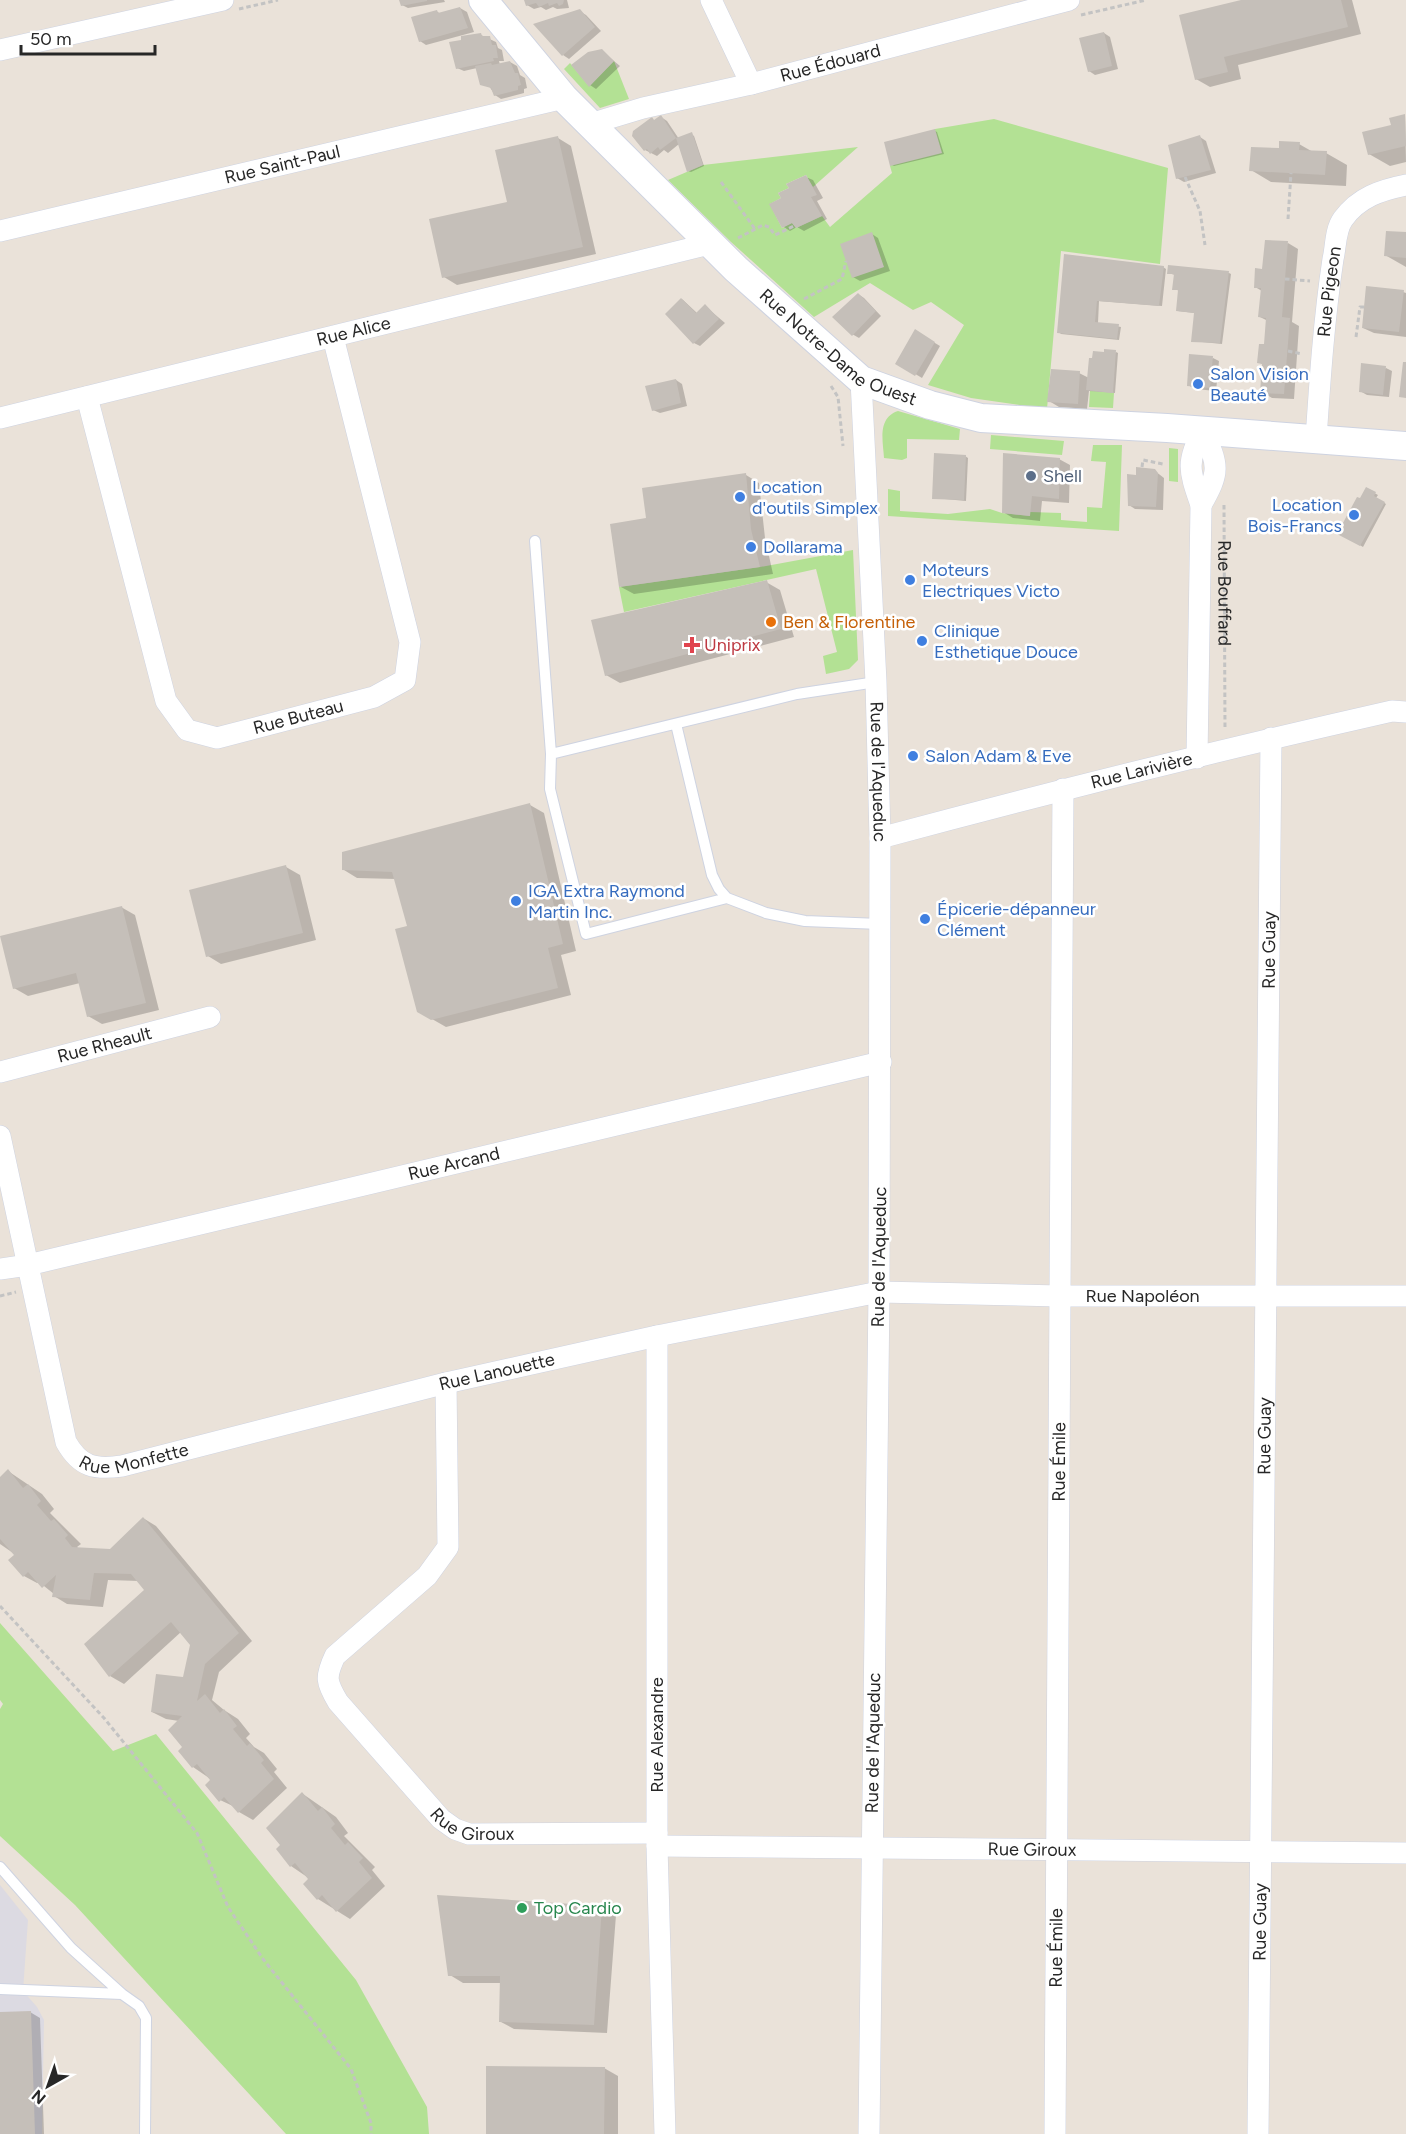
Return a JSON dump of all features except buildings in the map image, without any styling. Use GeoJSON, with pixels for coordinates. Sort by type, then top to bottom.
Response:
{"type":"FeatureCollection","features":[{"type":"Feature","properties":{"kind":"street"},"geometry":{"type":"LineString","coordinates":[[0,50],[223,0]]}},
{"type":"Feature","properties":{"kind":"street","name":"Rue Notre-Dame Ouest"},"geometry":{"type":"LineString","coordinates":[[483,0],[564,98],[720,243],[781,311],[861,380],[930,405],[981,418],[1406,446]]}},
{"type":"Feature","properties":{"kind":"street"},"geometry":{"type":"LineString","coordinates":[[711,0],[751,84]]}},
{"type":"Feature","properties":{"kind":"street","name":"Rue Édouard"},"geometry":{"type":"LineString","coordinates":[[590,124],[643,108],[751,84],[1069,0]]}},
{"type":"Feature","properties":{"kind":"street","name":"Rue Saint-Paul"},"geometry":{"type":"LineString","coordinates":[[0,231],[564,98]]}},
{"type":"Feature","properties":{"kind":"street","name":"Rue Pigeon"},"geometry":{"type":"LineString","coordinates":[[1316,439],[1330,282],[1338,231],[1342,221],[1363,200],[1381,190],[1406,185]]}},
{"type":"Feature","properties":{"kind":"street","name":"Rue Alice"},"geometry":{"type":"LineString","coordinates":[[0,418],[720,243]]}},
{"type":"Feature","properties":{"kind":"street","name":"Rue Buteau"},"geometry":{"type":"LineString","coordinates":[[87,397],[166,701],[187,730],[217,738],[374,697],[405,680],[410,642],[333,337]]}},
{"type":"Feature","properties":{"kind":"street","name":"Rue de l'Aqueduc"},"geometry":{"type":"LineString","coordinates":[[861,380],[876,682],[880,838],[881,1062],[869,2134]]}},
{"type":"Feature","properties":{"kind":"street","name":"Rue Bouffard"},"geometry":{"type":"LineString","coordinates":[[1197,758],[1201,505],[1191,476],[1192,450],[1203,431]]}},
{"type":"Feature","properties":{"kind":"street","name":"Rue Larivière"},"geometry":{"type":"LineString","coordinates":[[880,838],[1063,789],[1197,758],[1271,738],[1392,711],[1406,712]]}},
{"type":"Feature","properties":{"kind":"street","name":"Rue Guay"},"geometry":{"type":"LineString","coordinates":[[1258,2134],[1271,738]]}},
{"type":"Feature","properties":{"kind":"street","name":"Rue Émile"},"geometry":{"type":"LineString","coordinates":[[1055,2134],[1063,789]]}},
{"type":"Feature","properties":{"kind":"street","name":"Rue Rheault"},"geometry":{"type":"LineString","coordinates":[[0,1072],[210,1017]]}},
{"type":"Feature","properties":{"kind":"street","name":"Rue Arcand"},"geometry":{"type":"LineString","coordinates":[[0,1269],[28,1265],[881,1062]]}},
{"type":"Feature","properties":{"kind":"street","name":"Rue Monfette"},"geometry":{"type":"LineString","coordinates":[[0,1136],[66,1442],[75,1458],[91,1466],[122,1467],[446,1383]]}},
{"type":"Feature","properties":{"kind":"street","name":"Rue Napoléon"},"geometry":{"type":"LineString","coordinates":[[879,1292],[1060,1296],[1406,1296]]}},
{"type":"Feature","properties":{"kind":"street","name":"Rue Lanouette"},"geometry":{"type":"LineString","coordinates":[[338,1702],[329,1687],[327,1673],[335,1656],[427,1576],[448,1547],[446,1383],[657,1336],[879,1292]]}},
{"type":"Feature","properties":{"kind":"street","name":"Rue Alexandre"},"geometry":{"type":"LineString","coordinates":[[657,1336],[657,1839],[665,2134]]}},
{"type":"Feature","properties":{"kind":"street","name":"Rue Giroux"},"geometry":{"type":"LineString","coordinates":[[338,1702],[441,1819],[455,1829],[469,1834],[872,1847],[1406,1853]]}},
{"type":"Feature","properties":{"kind":"lane"},"geometry":{"type":"LineString","coordinates":[[535,541],[551,754],[550,789],[586,934],[727,898]]}},
{"type":"Feature","properties":{"kind":"lane"},"geometry":{"type":"LineString","coordinates":[[551,754],[798,694],[876,682]]}},
{"type":"Feature","properties":{"kind":"lane"},"geometry":{"type":"LineString","coordinates":[[676,724],[712,875],[727,898],[766,913],[805,921],[880,924]]}},
{"type":"Feature","properties":{"kind":"lane"},"geometry":{"type":"LineString","coordinates":[[0,1866],[70,1948],[139,2006],[146,2018],[146,2134]]}},
{"type":"Feature","properties":{"kind":"lane"},"geometry":{"type":"LineString","coordinates":[[0,1989],[122,1994]]}},
{"type":"Feature","properties":{"kind":"path"},"geometry":{"type":"LineString","coordinates":[[1288,219],[1291,173]]}},
{"type":"Feature","properties":{"kind":"path"},"geometry":{"type":"LineString","coordinates":[[1185,177],[1200,211],[1205,245]]}},
{"type":"Feature","properties":{"kind":"path"},"geometry":{"type":"LineString","coordinates":[[722,182],[755,229]]}},
{"type":"Feature","properties":{"kind":"path"},"geometry":{"type":"LineString","coordinates":[[720,243],[766,225],[775,235],[794,226]]}},
{"type":"Feature","properties":{"kind":"path"},"geometry":{"type":"LineString","coordinates":[[797,302],[842,279],[846,261]]}},
{"type":"Feature","properties":{"kind":"path"},"geometry":{"type":"LineString","coordinates":[[1286,279],[1330,282]]}},
{"type":"Feature","properties":{"kind":"path"},"geometry":{"type":"LineString","coordinates":[[1356,337],[1360,307],[1364,307]]}},
{"type":"Feature","properties":{"kind":"path"},"geometry":{"type":"LineString","coordinates":[[825,377],[838,397]]}},
{"type":"Feature","properties":{"kind":"path"},"geometry":{"type":"LineString","coordinates":[[1142,467],[1143,460],[1163,464]]}},
{"type":"Feature","properties":{"kind":"path","name":"Rue Bouffard"},"geometry":{"type":"LineString","coordinates":[[1224,498],[1225,731]]}},
{"type":"Feature","properties":{"kind":"path"},"geometry":{"type":"LineString","coordinates":[[0,1606],[104,1718],[197,1833],[228,1907],[263,1959],[351,2068],[371,2123],[371,2134]]}},
{"type":"Feature","properties":{"kind":"shaded area"},"geometry":{"type":"Polygon","coordinates":[[[0,1885],[28,1920],[23,1991],[37,2007],[44,2020],[42,2134],[0,2134],[0,1885]]]}},
{"type":"Feature","properties":{"kind":"green space"},"geometry":{"type":"Polygon","coordinates":[[[614,61],[629,99],[600,108],[564,69],[570,63],[589,86],[614,61]]]}},
{"type":"Feature","properties":{"kind":"green space"},"geometry":{"type":"Polygon","coordinates":[[[994,119],[1168,168],[1160,264],[1061,251],[1047,409],[971,398],[928,385],[964,325],[931,302],[913,310],[870,283],[814,317],[731,242],[668,180],[703,165],[858,147],[813,187],[806,175],[786,184],[789,188],[778,193],[781,198],[770,204],[782,228],[792,223],[796,228],[822,216],[830,227],[892,173],[890,166],[935,129],[994,119]]]}},
{"type":"Feature","properties":{"kind":"green space"},"geometry":{"type":"Polygon","coordinates":[[[1090,391],[1114,393],[1113,408],[1089,407],[1090,391]]]}},
{"type":"Feature","properties":{"kind":"green space"},"geometry":{"type":"Polygon","coordinates":[[[898,411],[960,429],[959,440],[907,439],[907,458],[902,460],[884,458],[882,438],[884,424],[891,414],[898,411]]]}},
{"type":"Feature","properties":{"kind":"green space"},"geometry":{"type":"Polygon","coordinates":[[[991,435],[1064,441],[1062,455],[990,449],[991,435]]]}},
{"type":"Feature","properties":{"kind":"green space"},"geometry":{"type":"Polygon","coordinates":[[[1093,445],[1122,445],[1119,531],[888,516],[888,489],[900,491],[900,511],[948,514],[990,509],[1002,513],[1030,516],[1030,512],[1061,513],[1061,520],[1087,522],[1087,507],[1102,508],[1106,462],[1091,461],[1093,445]]]}},
{"type":"Feature","properties":{"kind":"green space"},"geometry":{"type":"Polygon","coordinates":[[[1169,448],[1178,449],[1178,482],[1169,481],[1169,448]]]}},
{"type":"Feature","properties":{"kind":"green space"},"geometry":{"type":"Polygon","coordinates":[[[853,550],[858,660],[849,669],[826,674],[823,656],[837,652],[816,569],[624,612],[619,587],[760,567],[853,550]]]}},
{"type":"Feature","properties":{"kind":"green space"},"geometry":{"type":"Polygon","coordinates":[[[0,1623],[113,1751],[156,1734],[356,1980],[427,2107],[429,2134],[286,2134],[75,1905],[0,1836],[0,1709],[3,1704],[0,1700],[0,1623]]]}},
{"type":"Feature","properties":{"kind":"place","name":"Salon Vision Beauté"},"geometry":{"type":"Point","coordinates":[1198,384]}},
{"type":"Feature","properties":{"kind":"place","name":"Shell"},"geometry":{"type":"Point","coordinates":[1031,476]}},
{"type":"Feature","properties":{"kind":"place","name":"Location d'outils Simplex"},"geometry":{"type":"Point","coordinates":[740,497]}},
{"type":"Feature","properties":{"kind":"place","name":"Location Bois-Francs"},"geometry":{"type":"Point","coordinates":[1354,515]}},
{"type":"Feature","properties":{"kind":"place","name":"Dollarama"},"geometry":{"type":"Point","coordinates":[751,547]}},
{"type":"Feature","properties":{"kind":"place","name":"Moteurs Electriques Victo"},"geometry":{"type":"Point","coordinates":[910,580]}},
{"type":"Feature","properties":{"kind":"place","name":"Ben & Florentine"},"geometry":{"type":"Point","coordinates":[771,622]}},
{"type":"Feature","properties":{"kind":"place","name":"Clinique Esthetique Douce"},"geometry":{"type":"Point","coordinates":[922,641]}},
{"type":"Feature","properties":{"kind":"place","name":"Uniprix"},"geometry":{"type":"Point","coordinates":[692,645]}},
{"type":"Feature","properties":{"kind":"place","name":"Salon Adam & Eve"},"geometry":{"type":"Point","coordinates":[913,756]}},
{"type":"Feature","properties":{"kind":"place","name":"IGA Extra Raymond Martin Inc."},"geometry":{"type":"Point","coordinates":[516,901]}},
{"type":"Feature","properties":{"kind":"place","name":"Épicerie-dépanneur Clément"},"geometry":{"type":"Point","coordinates":[925,919]}},
{"type":"Feature","properties":{"kind":"place","name":"Top Cardio"},"geometry":{"type":"Point","coordinates":[522,1908]}}]}
